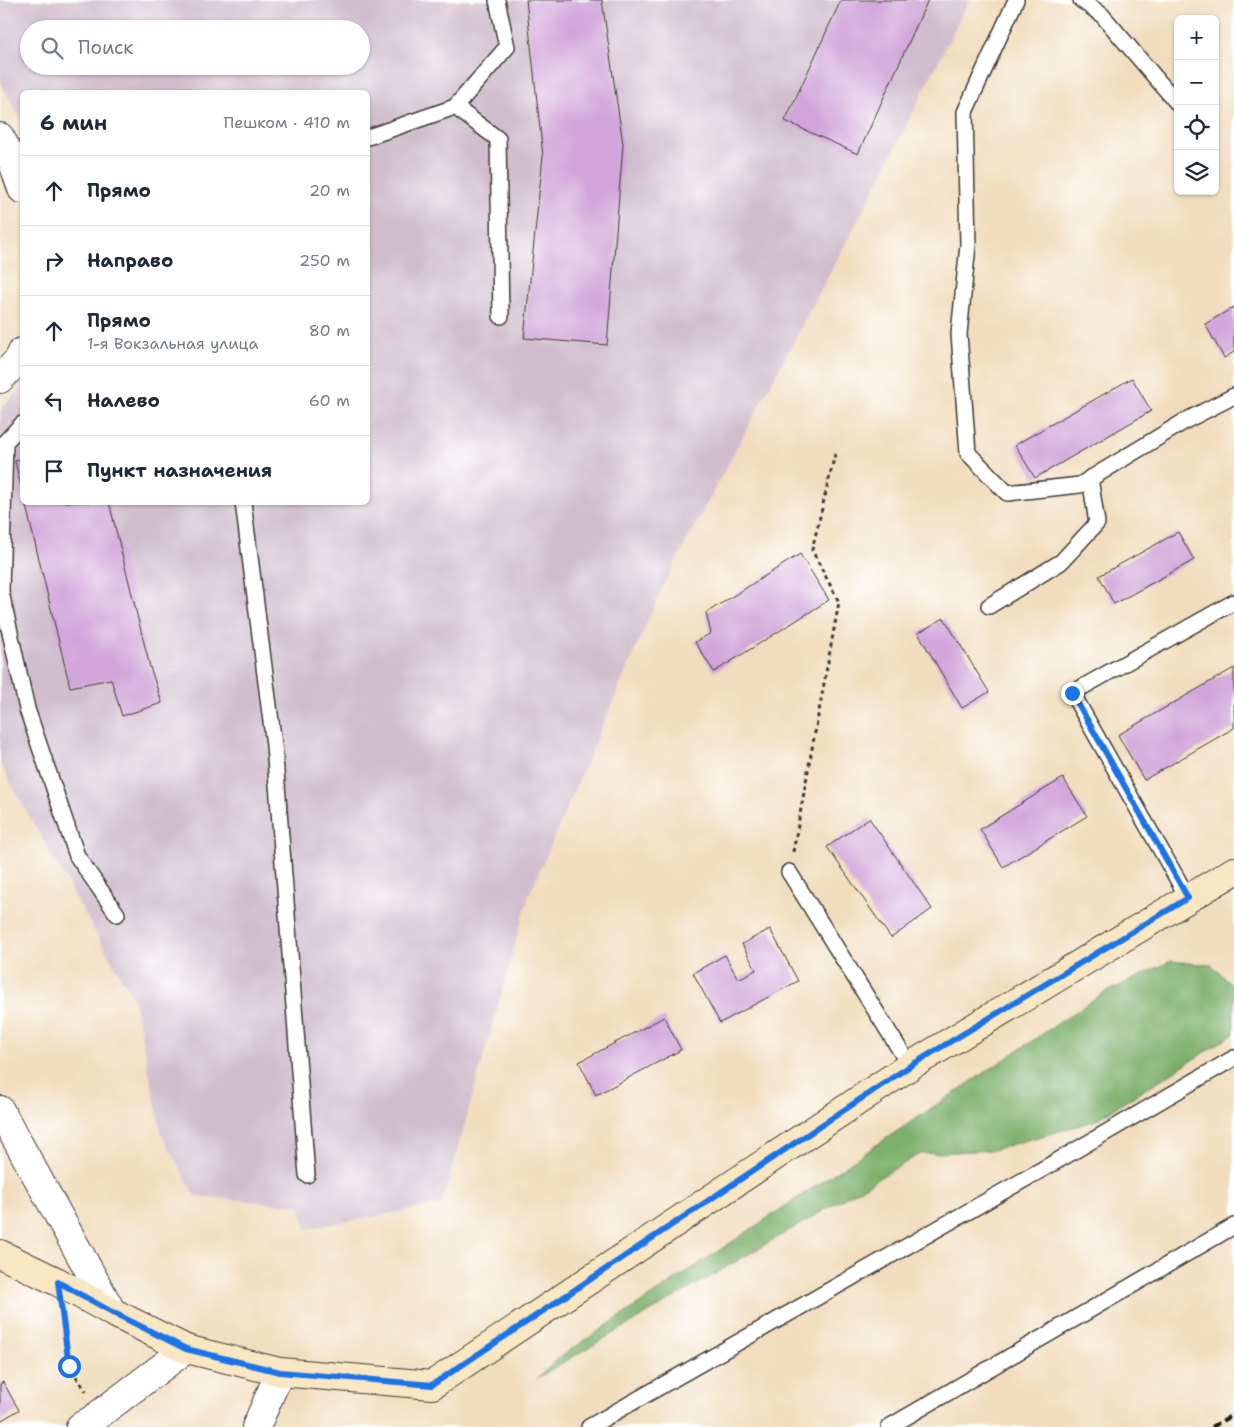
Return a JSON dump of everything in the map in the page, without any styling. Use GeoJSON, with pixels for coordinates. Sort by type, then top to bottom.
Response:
{"type":"FeatureCollection","features":[{"type":"Feature","properties":{"kind":"main road"},"geometry":{"type":"LineString","coordinates":[[0,1254],[186,1349],[280,1372],[432,1385],[910,1066],[1234,871]]}},
{"type":"Feature","properties":{"kind":"street"},"geometry":{"type":"LineString","coordinates":[[0,137],[11,157],[20,183]]}},
{"type":"Feature","properties":{"kind":"street"},"geometry":{"type":"LineString","coordinates":[[0,378],[20,357]]}},
{"type":"Feature","properties":{"kind":"street"},"geometry":{"type":"LineString","coordinates":[[0,1110],[112,1312]]}},
{"type":"Feature","properties":{"kind":"street"},"geometry":{"type":"LineString","coordinates":[[86,1423],[186,1349]]}},
{"type":"Feature","properties":{"kind":"street"},"geometry":{"type":"LineString","coordinates":[[256,1427],[280,1372]]}},
{"type":"Feature","properties":{"kind":"lane"},"geometry":{"type":"LineString","coordinates":[[370,136],[455,107],[507,46],[497,0]]}},
{"type":"Feature","properties":{"kind":"lane"},"geometry":{"type":"LineString","coordinates":[[1016,0],[965,112],[968,245],[959,334],[968,453],[1007,493],[1080,485],[1185,421],[1234,396]]}},
{"type":"Feature","properties":{"kind":"lane"},"geometry":{"type":"LineString","coordinates":[[1082,0],[1102,14],[1174,99]]}},
{"type":"Feature","properties":{"kind":"lane"},"geometry":{"type":"LineString","coordinates":[[455,107],[498,139],[501,316]]}},
{"type":"Feature","properties":{"kind":"lane"},"geometry":{"type":"LineString","coordinates":[[20,426],[5,442],[1,592],[27,709],[77,856],[117,914]]}},
{"type":"Feature","properties":{"kind":"lane"},"geometry":{"type":"LineString","coordinates":[[989,606],[1061,562],[1097,523],[1090,478]]}},
{"type":"Feature","properties":{"kind":"lane"},"geometry":{"type":"LineString","coordinates":[[243,505],[274,745],[306,1175]]}},
{"type":"Feature","properties":{"kind":"lane"},"geometry":{"type":"LineString","coordinates":[[1188,898],[1072,693],[1234,602]]}},
{"type":"Feature","properties":{"kind":"lane"},"geometry":{"type":"LineString","coordinates":[[789,872],[910,1066]]}},
{"type":"Feature","properties":{"kind":"lane"},"geometry":{"type":"LineString","coordinates":[[589,1427],[1064,1157],[1234,1058]]}},
{"type":"Feature","properties":{"kind":"lane"},"geometry":{"type":"LineString","coordinates":[[889,1427],[1234,1226]]}},
{"type":"Feature","properties":{"kind":"path"},"geometry":{"type":"LineString","coordinates":[[789,872],[839,602],[812,550],[836,450]]}},
{"type":"Feature","properties":{"kind":"path"},"geometry":{"type":"LineString","coordinates":[[58,1282],[69,1366],[94,1402],[86,1423]]}},
{"type":"Feature","properties":{"kind":"shaded area"},"geometry":{"type":"Polygon","coordinates":[[[0,0],[969,0],[872,194],[662,588],[529,895],[442,1204],[306,1229],[301,1206],[195,1196],[162,1135],[134,1000],[0,764],[0,411],[20,388],[20,505],[370,505],[370,90],[20,90],[20,118],[0,81],[0,0]]]}},
{"type":"Feature","properties":{"kind":"green space"},"geometry":{"type":"Polygon","coordinates":[[[1171,961],[1212,965],[1234,987],[1234,1034],[1094,1121],[993,1150],[920,1154],[537,1378],[560,1357],[1102,994],[1171,961]]]}},
{"type":"Feature","properties":{"kind":"building"},"geometry":{"type":"Polygon","coordinates":[[[526,0],[602,0],[623,144],[607,345],[524,338],[543,156],[526,0]]]}},
{"type":"Feature","properties":{"kind":"building"},"geometry":{"type":"Polygon","coordinates":[[[841,0],[928,0],[858,154],[785,121],[841,0]]]}},
{"type":"Feature","properties":{"kind":"building"},"geometry":{"type":"Polygon","coordinates":[[[1234,307],[1234,352],[1224,358],[1205,324],[1234,307]]]}},
{"type":"Feature","properties":{"kind":"building"},"geometry":{"type":"Polygon","coordinates":[[[1132,378],[1151,411],[1035,478],[1015,445],[1132,378]]]}},
{"type":"Feature","properties":{"kind":"building"},"geometry":{"type":"Polygon","coordinates":[[[20,460],[20,482],[15,461],[20,460]]]}},
{"type":"Feature","properties":{"kind":"building"},"geometry":{"type":"Polygon","coordinates":[[[26,505],[110,505],[150,667],[162,703],[122,716],[111,679],[70,687],[26,505]]]}},
{"type":"Feature","properties":{"kind":"building"},"geometry":{"type":"Polygon","coordinates":[[[1178,532],[1194,560],[1114,604],[1099,576],[1178,532]]]}},
{"type":"Feature","properties":{"kind":"building"},"geometry":{"type":"Polygon","coordinates":[[[800,554],[829,600],[714,672],[695,642],[711,633],[706,613],[800,554]]]}},
{"type":"Feature","properties":{"kind":"building"},"geometry":{"type":"Polygon","coordinates":[[[944,618],[989,692],[962,708],[918,633],[944,618]]]}},
{"type":"Feature","properties":{"kind":"building"},"geometry":{"type":"Polygon","coordinates":[[[1234,668],[1234,728],[1144,780],[1118,735],[1234,668]]]}},
{"type":"Feature","properties":{"kind":"building"},"geometry":{"type":"Polygon","coordinates":[[[1063,778],[1087,816],[1003,867],[980,829],[1063,778]]]}},
{"type":"Feature","properties":{"kind":"building"},"geometry":{"type":"Polygon","coordinates":[[[869,818],[932,909],[891,938],[827,847],[869,818]]]}},
{"type":"Feature","properties":{"kind":"building"},"geometry":{"type":"Polygon","coordinates":[[[770,929],[798,981],[720,1023],[693,973],[725,955],[738,979],[756,970],[742,944],[770,929]]]}},
{"type":"Feature","properties":{"kind":"building"},"geometry":{"type":"Polygon","coordinates":[[[664,1017],[681,1050],[596,1095],[579,1062],[664,1017]]]}},
{"type":"Feature","properties":{"kind":"building"},"geometry":{"type":"Polygon","coordinates":[[[3,1382],[19,1410],[0,1421],[0,1384],[3,1382]]]}},
{"type":"Feature","properties":{"kind":"railway"},"geometry":{"type":"LineString","coordinates":[[1212,1427],[1234,1414]]}},
{"type":"Feature","properties":{"kind":"route"},"geometry":{"type":"LineString","coordinates":[[69,1366],[58,1282],[112,1312],[186,1349],[280,1372],[432,1385],[910,1066],[1188,898],[1072,693]]}}]}
